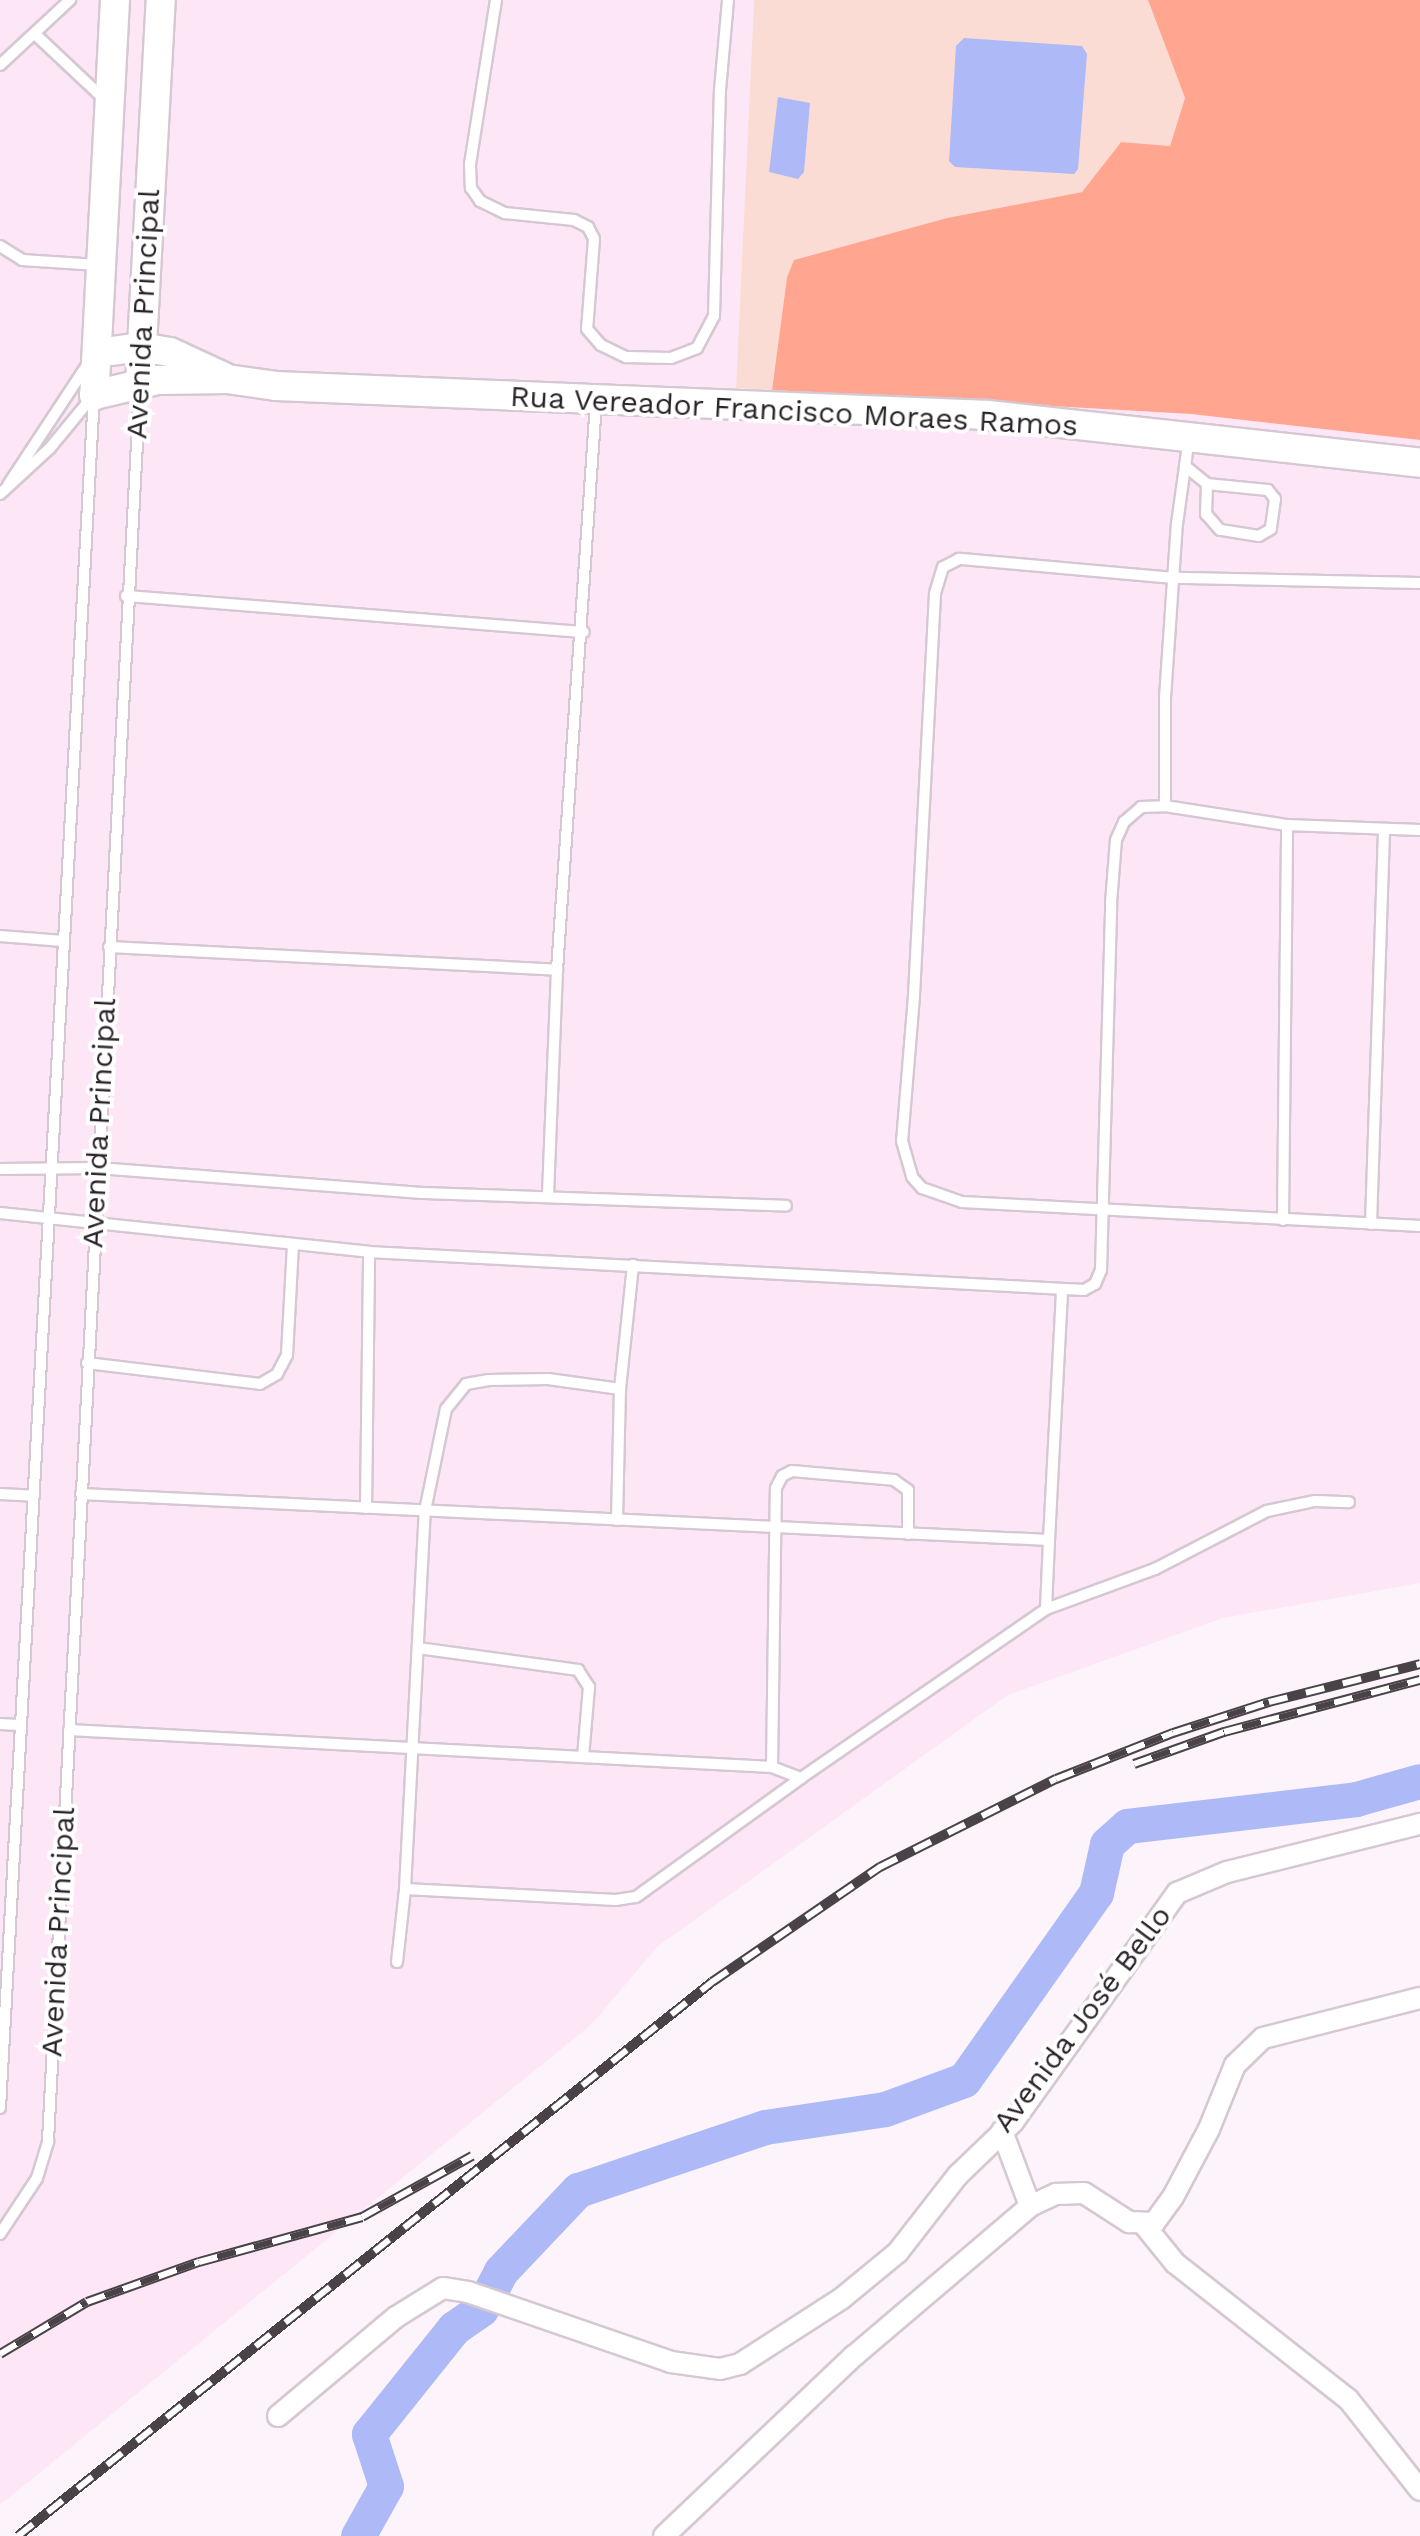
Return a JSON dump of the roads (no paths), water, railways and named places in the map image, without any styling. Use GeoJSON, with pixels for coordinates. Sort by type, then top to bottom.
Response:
{"type":"FeatureCollection","features":[{"type":"Feature","properties":{"kind":"street","name":"Avenida Principal"},"geometry":{"type":"LineString","coordinates":[[94,394],[115,0]]}},
{"type":"Feature","properties":{"kind":"street","name":"Avenida Principal"},"geometry":{"type":"LineString","coordinates":[[140,383],[161,0]]}},
{"type":"Feature","properties":{"kind":"street"},"geometry":{"type":"LineString","coordinates":[[97,353],[142,347],[186,358],[227,379]]}},
{"type":"Feature","properties":{"kind":"street"},"geometry":{"type":"LineString","coordinates":[[94,394],[140,383],[227,379]]}},
{"type":"Feature","properties":{"kind":"street","name":"Rua Vereador Francisco Moraes Ramos"},"geometry":{"type":"LineString","coordinates":[[227,379],[276,386],[988,414],[1420,463]]}},
{"type":"Feature","properties":{"kind":"street","name":"Avenida José Bello"},"geometry":{"type":"LineString","coordinates":[[278,2416],[420,2300],[443,2288],[468,2292],[671,2362],[720,2369],[740,2364],[776,2344],[884,2267],[920,2228],[958,2175],[1033,2096],[1177,1893],[1227,1872],[1420,1824]]}},
{"type":"Feature","properties":{"kind":"street"},"geometry":{"type":"LineString","coordinates":[[664,2536],[777,2426],[1030,2206],[1056,2194],[1084,2193],[1129,2222],[1144,2226],[1154,2223],[1173,2198],[1236,2066],[1250,2047],[1278,2032],[1420,1998]]}},
{"type":"Feature","properties":{"kind":"street"},"geometry":{"type":"LineString","coordinates":[[1002,2132],[1030,2206]]}},
{"type":"Feature","properties":{"kind":"street"},"geometry":{"type":"LineString","coordinates":[[1144,2226],[1175,2262],[1348,2399],[1420,2490]]}},
{"type":"Feature","properties":{"kind":"lane"},"geometry":{"type":"LineString","coordinates":[[0,65],[70,0]]}},
{"type":"Feature","properties":{"kind":"lane"},"geometry":{"type":"LineString","coordinates":[[496,0],[470,164],[471,188],[480,201],[505,214],[574,220],[588,227],[594,239],[587,330],[600,345],[626,357],[671,358],[697,348],[714,316],[720,90],[728,0]]}},
{"type":"Feature","properties":{"kind":"lane"},"geometry":{"type":"LineString","coordinates":[[36,34],[109,103]]}},
{"type":"Feature","properties":{"kind":"lane"},"geometry":{"type":"LineString","coordinates":[[0,246],[22,260],[99,269]]}},
{"type":"Feature","properties":{"kind":"lane"},"geometry":{"type":"LineString","coordinates":[[4,490],[97,353]]}},
{"type":"Feature","properties":{"kind":"lane","name":"Avenida Principal"},"geometry":{"type":"LineString","coordinates":[[0,2234],[37,2178],[48,2141],[93,1222],[140,383]]}},
{"type":"Feature","properties":{"kind":"lane"},"geometry":{"type":"LineString","coordinates":[[4,490],[50,448],[94,394]]}},
{"type":"Feature","properties":{"kind":"lane","name":"Avenida Principal"},"geometry":{"type":"LineString","coordinates":[[0,2108],[19,1725],[52,1216],[51,1169],[94,394]]}},
{"type":"Feature","properties":{"kind":"lane"},"geometry":{"type":"LineString","coordinates":[[548,1194],[557,970],[584,632],[596,400]]}},
{"type":"Feature","properties":{"kind":"lane"},"geometry":{"type":"LineString","coordinates":[[1166,806],[1165,698],[1189,436]]}},
{"type":"Feature","properties":{"kind":"lane"},"geometry":{"type":"LineString","coordinates":[[1185,466],[1207,484],[1268,490],[1275,499],[1271,529],[1259,536],[1220,530],[1206,514],[1207,484]]}},
{"type":"Feature","properties":{"kind":"lane"},"geometry":{"type":"LineString","coordinates":[[1420,582],[1174,578],[959,559],[943,567],[935,594],[914,996],[902,1140],[906,1160],[922,1188],[941,1197],[997,1204],[1420,1226]]}},
{"type":"Feature","properties":{"kind":"lane"},"geometry":{"type":"LineString","coordinates":[[126,596],[584,632]]}},
{"type":"Feature","properties":{"kind":"lane"},"geometry":{"type":"LineString","coordinates":[[0,1213],[369,1252],[1084,1290],[1100,1278],[1116,840],[1130,814],[1141,807],[1166,806],[1287,826],[1420,830]]}},
{"type":"Feature","properties":{"kind":"lane"},"geometry":{"type":"LineString","coordinates":[[1282,1220],[1287,826]]}},
{"type":"Feature","properties":{"kind":"lane"},"geometry":{"type":"LineString","coordinates":[[1371,1224],[1384,828]]}},
{"type":"Feature","properties":{"kind":"lane"},"geometry":{"type":"LineString","coordinates":[[0,936],[63,941]]}},
{"type":"Feature","properties":{"kind":"lane"},"geometry":{"type":"LineString","coordinates":[[109,947],[557,970]]}},
{"type":"Feature","properties":{"kind":"lane"},"geometry":{"type":"LineString","coordinates":[[0,1169],[98,1168],[422,1194],[548,1194],[786,1206]]}},
{"type":"Feature","properties":{"kind":"lane"},"geometry":{"type":"LineString","coordinates":[[87,1363],[260,1384],[277,1374],[287,1355],[292,1244]]}},
{"type":"Feature","properties":{"kind":"lane"},"geometry":{"type":"LineString","coordinates":[[366,1508],[369,1252]]}},
{"type":"Feature","properties":{"kind":"lane"},"geometry":{"type":"LineString","coordinates":[[618,1520],[620,1389],[633,1265]]}},
{"type":"Feature","properties":{"kind":"lane"},"geometry":{"type":"LineString","coordinates":[[1046,1609],[1062,1289]]}},
{"type":"Feature","properties":{"kind":"lane"},"geometry":{"type":"LineString","coordinates":[[396,1962],[405,1889],[425,1510],[446,1410],[466,1384],[504,1378],[548,1379],[620,1389]]}},
{"type":"Feature","properties":{"kind":"lane"},"geometry":{"type":"LineString","coordinates":[[772,1767],[776,1488],[782,1476],[792,1471],[894,1480],[908,1490],[908,1534]]}},
{"type":"Feature","properties":{"kind":"lane"},"geometry":{"type":"LineString","coordinates":[[0,1494],[34,1496]]}},
{"type":"Feature","properties":{"kind":"lane"},"geometry":{"type":"LineString","coordinates":[[81,1494],[1049,1540]]}},
{"type":"Feature","properties":{"kind":"lane"},"geometry":{"type":"LineString","coordinates":[[405,1889],[616,1900],[636,1896],[1046,1609],[1155,1569],[1266,1511],[1314,1501],[1349,1502]]}},
{"type":"Feature","properties":{"kind":"lane"},"geometry":{"type":"LineString","coordinates":[[418,1648],[578,1670],[589,1687],[584,1757]]}},
{"type":"Feature","properties":{"kind":"lane"},"geometry":{"type":"LineString","coordinates":[[0,1724],[19,1725]]}},
{"type":"Feature","properties":{"kind":"lane"},"geometry":{"type":"LineString","coordinates":[[69,1730],[772,1767],[801,1778]]}},
{"type":"Feature","properties":{"kind":"water"},"geometry":{"type":"Polygon","coordinates":[[[964,38],[1082,46],[1087,54],[1078,169],[1074,174],[955,167],[949,161],[956,46],[964,38]]]}},
{"type":"Feature","properties":{"kind":"water"},"geometry":{"type":"Polygon","coordinates":[[[778,97],[810,103],[804,172],[798,179],[769,172],[778,97]]]}},
{"type":"Feature","properties":{"kind":"waterway"},"geometry":{"type":"LineString","coordinates":[[358,2536],[386,2486],[369,2434],[454,2328],[481,2309],[501,2271],[578,2190],[765,2127],[885,2109],[964,2080],[1096,1893],[1107,1844],[1127,1826],[1356,1799],[1420,1781]]}},
{"type":"Feature","properties":{"kind":"railway"},"geometry":{"type":"LineString","coordinates":[[18,2536],[712,1982],[880,1867],[1056,1779],[1173,1733],[1269,1702],[1420,1664]]}},
{"type":"Feature","properties":{"kind":"railway"},"geometry":{"type":"LineString","coordinates":[[1134,1764],[1224,1732],[1420,1680]]}},
{"type":"Feature","properties":{"kind":"railway"},"geometry":{"type":"LineString","coordinates":[[0,2354],[87,2302],[199,2262],[362,2217],[472,2156]]}}]}
